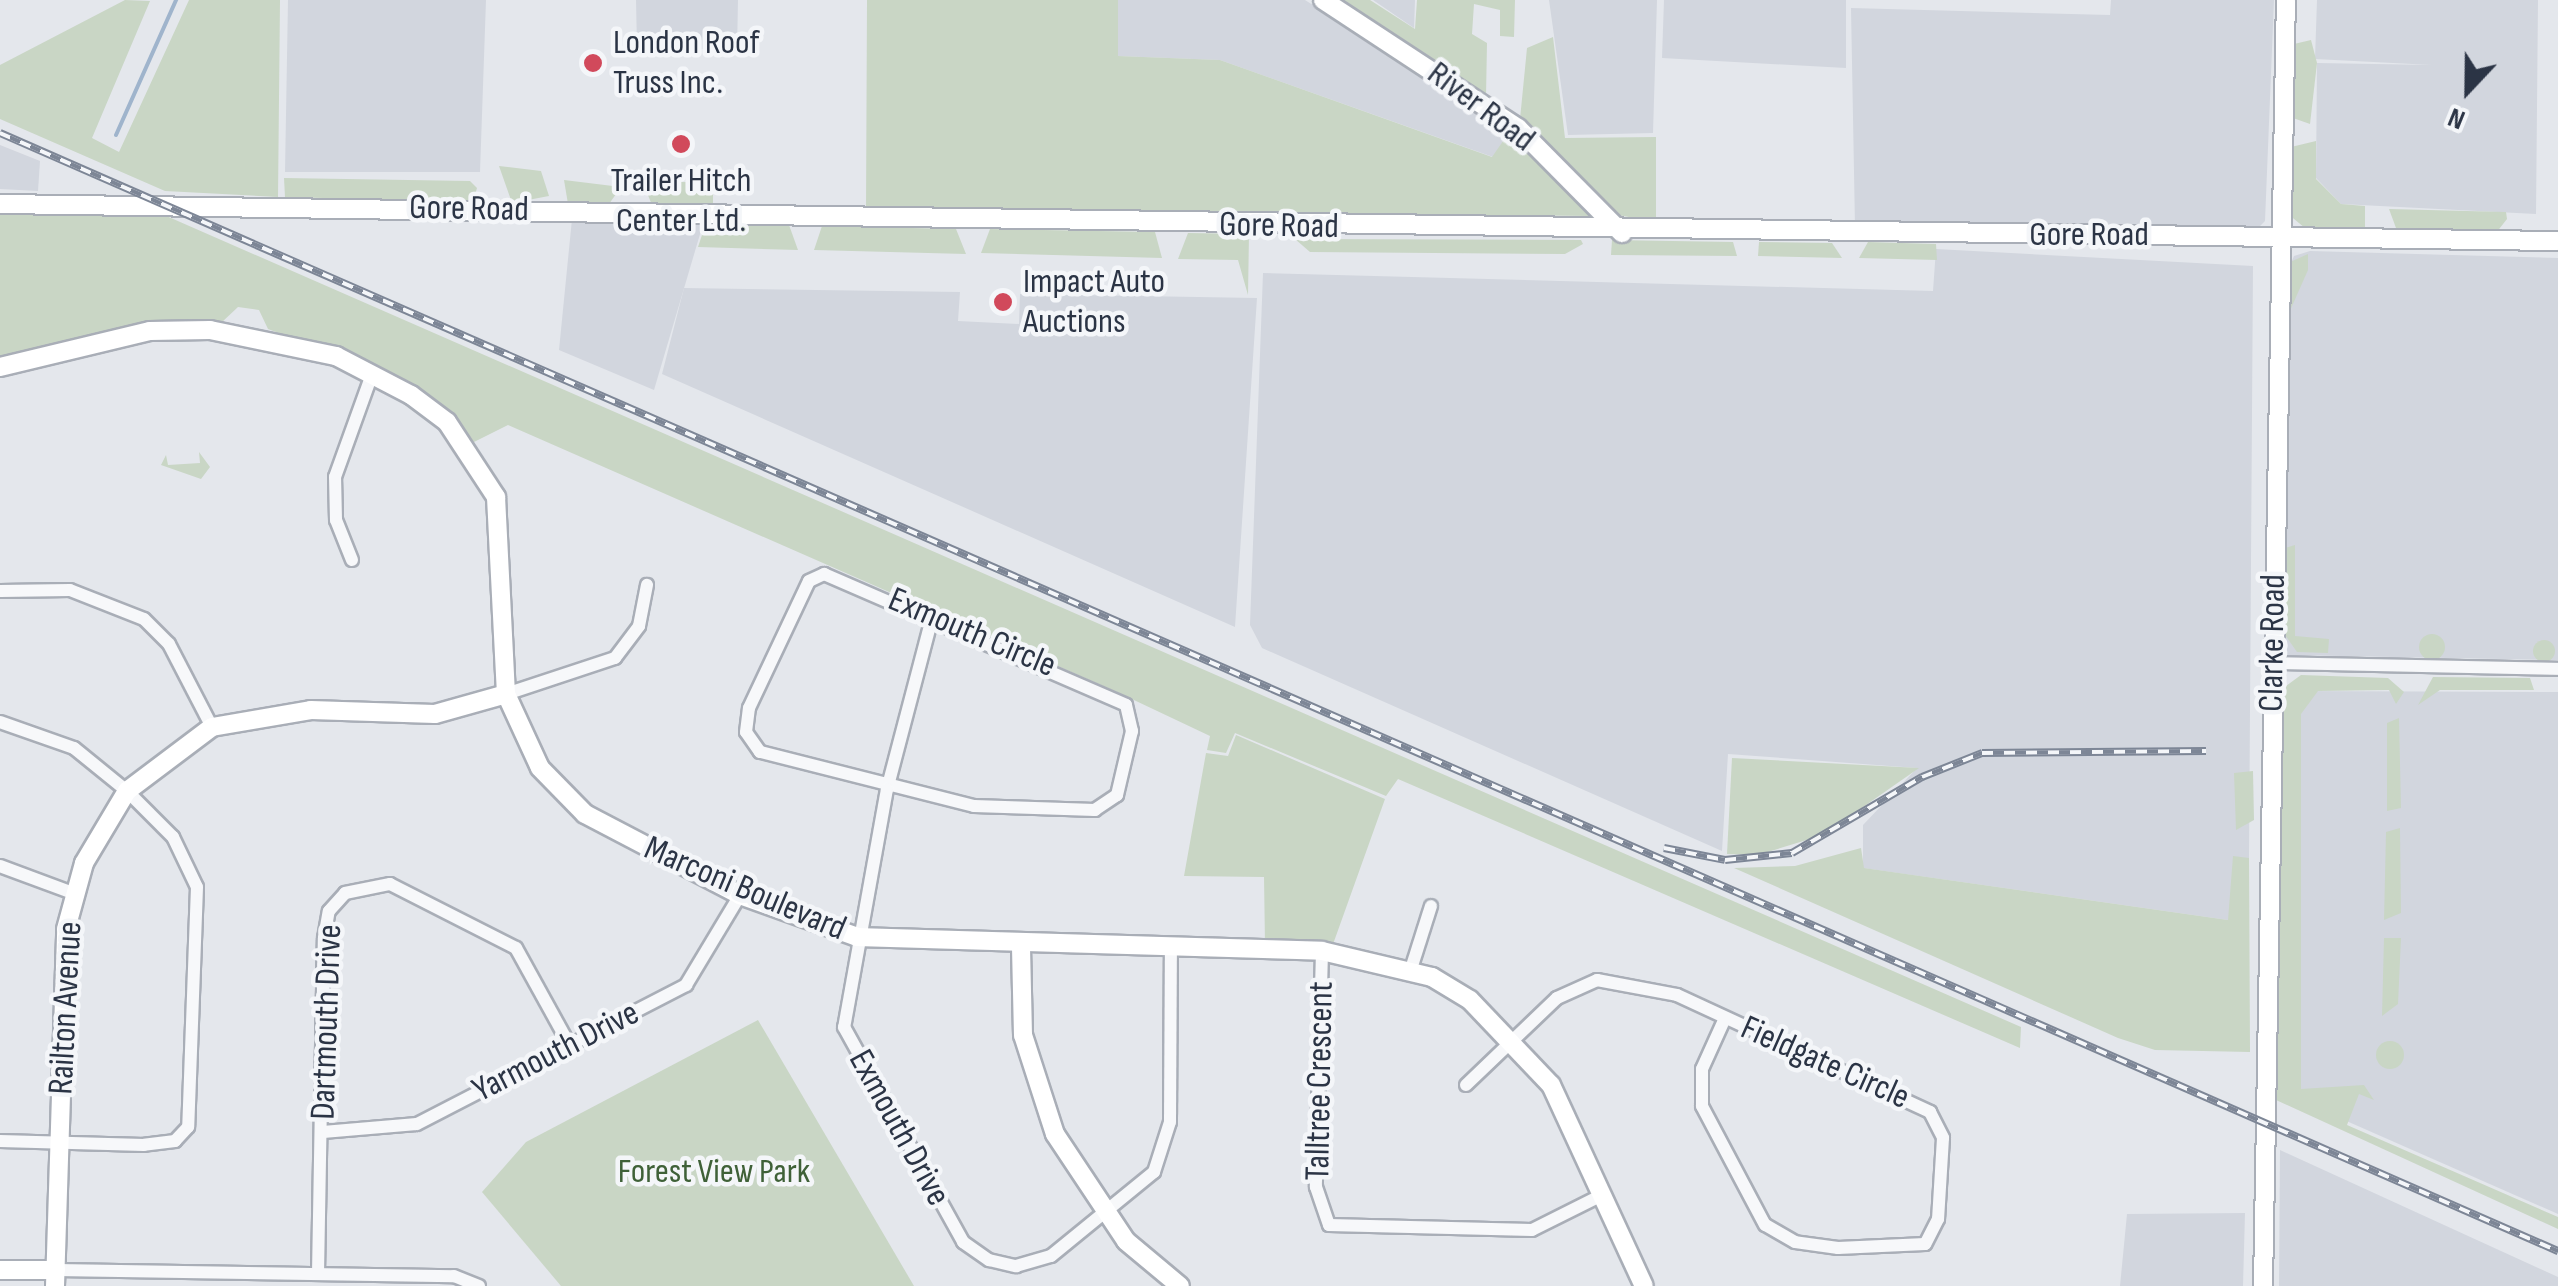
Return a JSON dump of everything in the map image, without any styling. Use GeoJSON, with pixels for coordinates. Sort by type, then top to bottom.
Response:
{"type":"FeatureCollection","features":[{"type":"Feature","properties":{"kind":"street","name":"River Road"},"geometry":{"type":"LineString","coordinates":[[1324,0],[1518,128],[1622,233]]}},
{"type":"Feature","properties":{"kind":"street","name":"Clarke Road"},"geometry":{"type":"LineString","coordinates":[[2263,1286],[2274,663],[2276,236],[2286,0]]}},
{"type":"Feature","properties":{"kind":"street","name":"Gore Road"},"geometry":{"type":"LineString","coordinates":[[0,204],[1622,233],[2558,241]]}},
{"type":"Feature","properties":{"kind":"street","name":"Marconi Boulevard"},"geometry":{"type":"LineString","coordinates":[[0,367],[150,331],[210,330],[276,338],[372,374],[447,422],[496,496],[506,694],[540,768],[585,814],[740,895],[858,937],[1021,947],[1322,951],[1410,968],[1470,1000],[1510,1036],[1551,1085],[1644,1286]]}},
{"type":"Feature","properties":{"kind":"street"},"geometry":{"type":"LineString","coordinates":[[352,560],[335,477],[372,374]]}},
{"type":"Feature","properties":{"kind":"street","name":"Exmouth Circle"},"geometry":{"type":"LineString","coordinates":[[844,578],[1126,705],[1132,731],[1117,795],[1095,810],[974,806],[887,789],[760,752],[746,732],[750,708],[809,582],[844,578]]}},
{"type":"Feature","properties":{"kind":"street"},"geometry":{"type":"LineString","coordinates":[[506,694],[615,658],[639,626],[647,585]]}},
{"type":"Feature","properties":{"kind":"street"},"geometry":{"type":"LineString","coordinates":[[0,591],[70,590],[144,619],[169,644],[212,727]]}},
{"type":"Feature","properties":{"kind":"street","name":"Exmouth Drive"},"geometry":{"type":"LineString","coordinates":[[932,618],[887,789],[844,1027],[962,1242],[1016,1266],[1050,1256],[1102,1209],[1154,1172],[1168,1144],[1172,951]]}},
{"type":"Feature","properties":{"kind":"street"},"geometry":{"type":"LineString","coordinates":[[2274,663],[2558,669]]}},
{"type":"Feature","properties":{"kind":"street","name":"Railton Avenue"},"geometry":{"type":"LineString","coordinates":[[55,1278],[74,893],[127,792],[212,727],[311,710],[435,714],[506,694]]}},
{"type":"Feature","properties":{"kind":"street"},"geometry":{"type":"LineString","coordinates":[[0,722],[74,748],[127,792],[173,837],[197,887],[192,1108],[175,1141],[0,1141]]}},
{"type":"Feature","properties":{"kind":"street"},"geometry":{"type":"LineString","coordinates":[[0,866],[74,893]]}},
{"type":"Feature","properties":{"kind":"street","name":"Dartmouth Drive"},"geometry":{"type":"LineString","coordinates":[[318,1274],[326,924],[345,893],[366,883],[390,884],[516,948],[570,1044]]}},
{"type":"Feature","properties":{"kind":"street","name":"Yarmouth Drive"},"geometry":{"type":"LineString","coordinates":[[323,1132],[416,1124],[686,984],[740,895]]}},
{"type":"Feature","properties":{"kind":"street"},"geometry":{"type":"LineString","coordinates":[[1410,968],[1431,906]]}},
{"type":"Feature","properties":{"kind":"street"},"geometry":{"type":"LineString","coordinates":[[1021,947],[1023,1035],[1036,1084],[1102,1209],[1180,1286]]}},
{"type":"Feature","properties":{"kind":"street","name":"Talltree Crescent"},"geometry":{"type":"LineString","coordinates":[[1322,951],[1316,1187],[1329,1225],[1532,1230],[1602,1195]]}},
{"type":"Feature","properties":{"kind":"street","name":"Fieldgate Circle"},"geometry":{"type":"LineString","coordinates":[[1466,1085],[1510,1036],[1557,998],[1597,980],[1678,995],[1930,1112],[1943,1138],[1938,1219],[1925,1244],[1838,1248],[1795,1242],[1765,1225],[1702,1106],[1702,1069],[1725,1018]]}},
{"type":"Feature","properties":{"kind":"street"},"geometry":{"type":"LineString","coordinates":[[0,1270],[55,1278],[454,1276],[480,1286]]}},
{"type":"Feature","properties":{"kind":"shaded area"},"geometry":{"type":"Polygon","coordinates":[[[288,0],[486,0],[480,172],[285,172],[288,0]]]}},
{"type":"Feature","properties":{"kind":"shaded area"},"geometry":{"type":"Polygon","coordinates":[[[636,0],[738,0],[737,50],[637,47],[636,0]]]}},
{"type":"Feature","properties":{"kind":"shaded area"},"geometry":{"type":"Polygon","coordinates":[[[1118,0],[1305,0],[1510,131],[1493,157],[1220,60],[1118,56],[1118,0]]]}},
{"type":"Feature","properties":{"kind":"shaded area"},"geometry":{"type":"Polygon","coordinates":[[[1373,0],[1415,0],[1414,28],[1373,0]]]}},
{"type":"Feature","properties":{"kind":"shaded area"},"geometry":{"type":"Polygon","coordinates":[[[1549,0],[1657,0],[1653,133],[1568,135],[1549,0]]]}},
{"type":"Feature","properties":{"kind":"shaded area"},"geometry":{"type":"Polygon","coordinates":[[[1664,0],[1846,0],[1846,68],[1662,58],[1664,0]]]}},
{"type":"Feature","properties":{"kind":"shaded area"},"geometry":{"type":"Polygon","coordinates":[[[2111,0],[2274,0],[2265,221],[2256,230],[1855,227],[1851,8],[2110,15],[2111,0]]]}},
{"type":"Feature","properties":{"kind":"shaded area"},"geometry":{"type":"Polygon","coordinates":[[[2317,0],[2538,0],[2536,214],[2341,204],[2316,178],[2317,63],[2432,65],[2315,59],[2317,0]]]}},
{"type":"Feature","properties":{"kind":"shaded area"},"geometry":{"type":"Polygon","coordinates":[[[0,145],[40,161],[38,191],[0,189],[0,145]]]}},
{"type":"Feature","properties":{"kind":"shaded area"},"geometry":{"type":"Polygon","coordinates":[[[572,219],[703,224],[654,390],[559,350],[572,219]]]}},
{"type":"Feature","properties":{"kind":"shaded area"},"geometry":{"type":"Polygon","coordinates":[[[1936,249],[2253,266],[2249,858],[2228,920],[1863,868],[1863,825],[1917,768],[1728,754],[1722,851],[1262,648],[1250,625],[1263,273],[1933,291],[1936,249]]]}},
{"type":"Feature","properties":{"kind":"shaded area"},"geometry":{"type":"Polygon","coordinates":[[[2310,251],[2558,258],[2558,660],[2282,655],[2287,272],[2294,256],[2310,251]]]}},
{"type":"Feature","properties":{"kind":"shaded area"},"geometry":{"type":"Polygon","coordinates":[[[684,288],[960,292],[958,321],[1019,324],[1020,294],[1257,298],[1235,627],[662,374],[684,288]]]}},
{"type":"Feature","properties":{"kind":"shaded area"},"geometry":{"type":"Polygon","coordinates":[[[2300,691],[2558,692],[2558,1214],[2301,1101],[2300,691]]]}},
{"type":"Feature","properties":{"kind":"shaded area"},"geometry":{"type":"Polygon","coordinates":[[[2280,1150],[2558,1277],[2558,1286],[2279,1286],[2280,1150]]]}},
{"type":"Feature","properties":{"kind":"shaded area"},"geometry":{"type":"Polygon","coordinates":[[[2245,1213],[2243,1286],[2120,1286],[2127,1214],[2245,1213]]]}},
{"type":"Feature","properties":{"kind":"green space"},"geometry":{"type":"Polygon","coordinates":[[[125,0],[150,1],[92,138],[119,152],[189,0],[280,0],[278,197],[165,191],[0,119],[0,65],[125,0]]]}},
{"type":"Feature","properties":{"kind":"green space"},"geometry":{"type":"Polygon","coordinates":[[[867,0],[1118,0],[1118,56],[1220,60],[1492,157],[1510,131],[1590,216],[866,209],[867,0]]]}},
{"type":"Feature","properties":{"kind":"green space"},"geometry":{"type":"Polygon","coordinates":[[[1337,0],[1370,0],[1415,29],[1417,0],[1515,0],[1514,37],[1500,36],[1500,10],[1474,4],[1472,34],[1487,43],[1486,97],[1337,0]]]}},
{"type":"Feature","properties":{"kind":"green space"},"geometry":{"type":"Polygon","coordinates":[[[1553,37],[1565,138],[1656,137],[1656,222],[1618,215],[1520,119],[1527,48],[1553,37]]]}},
{"type":"Feature","properties":{"kind":"green space"},"geometry":{"type":"Polygon","coordinates":[[[2311,40],[2317,63],[2310,124],[2293,118],[2294,44],[2311,40]]]}},
{"type":"Feature","properties":{"kind":"green space"},"geometry":{"type":"Polygon","coordinates":[[[2316,141],[2316,179],[2341,204],[2365,206],[2365,228],[2305,228],[2288,214],[2291,147],[2316,141]]]}},
{"type":"Feature","properties":{"kind":"green space"},"geometry":{"type":"Polygon","coordinates":[[[499,166],[541,171],[549,196],[512,203],[499,166]]]}},
{"type":"Feature","properties":{"kind":"green space"},"geometry":{"type":"Polygon","coordinates":[[[652,171],[652,181],[713,183],[713,207],[652,205],[643,183],[652,171]]]}},
{"type":"Feature","properties":{"kind":"green space"},"geometry":{"type":"Polygon","coordinates":[[[284,178],[470,181],[477,188],[473,202],[285,197],[284,178]]]}},
{"type":"Feature","properties":{"kind":"green space"},"geometry":{"type":"Polygon","coordinates":[[[564,180],[621,187],[609,204],[568,204],[564,180]]]}},
{"type":"Feature","properties":{"kind":"green space"},"geometry":{"type":"Polygon","coordinates":[[[2389,209],[2506,212],[2507,219],[2496,233],[2396,228],[2389,209]]]}},
{"type":"Feature","properties":{"kind":"green space"},"geometry":{"type":"Polygon","coordinates":[[[155,211],[2021,1027],[2020,1048],[1398,779],[1386,796],[1235,733],[1226,753],[1207,750],[1210,736],[1117,692],[508,425],[474,442],[398,378],[268,329],[259,310],[238,307],[221,323],[105,331],[0,359],[0,212],[155,211]]]}},
{"type":"Feature","properties":{"kind":"green space"},"geometry":{"type":"Polygon","coordinates":[[[706,223],[789,225],[798,250],[698,247],[706,223]]]}},
{"type":"Feature","properties":{"kind":"green space"},"geometry":{"type":"Polygon","coordinates":[[[822,226],[956,229],[966,254],[814,250],[822,226]]]}},
{"type":"Feature","properties":{"kind":"green space"},"geometry":{"type":"Polygon","coordinates":[[[990,229],[1155,232],[1162,258],[981,253],[990,229]]]}},
{"type":"Feature","properties":{"kind":"green space"},"geometry":{"type":"Polygon","coordinates":[[[1188,233],[1249,234],[1248,295],[1238,260],[1178,259],[1188,233]]]}},
{"type":"Feature","properties":{"kind":"green space"},"geometry":{"type":"Polygon","coordinates":[[[1295,239],[1581,240],[1583,244],[1565,254],[1310,252],[1295,239]]]}},
{"type":"Feature","properties":{"kind":"green space"},"geometry":{"type":"Polygon","coordinates":[[[1612,240],[1733,242],[1737,256],[1611,255],[1612,240]]]}},
{"type":"Feature","properties":{"kind":"green space"},"geometry":{"type":"Polygon","coordinates":[[[1759,242],[1832,243],[1842,258],[1758,256],[1759,242]]]}},
{"type":"Feature","properties":{"kind":"green space"},"geometry":{"type":"Polygon","coordinates":[[[1868,242],[1936,244],[1937,260],[1859,258],[1868,242]]]}},
{"type":"Feature","properties":{"kind":"green space"},"geometry":{"type":"Polygon","coordinates":[[[2308,254],[2308,270],[2285,322],[2288,263],[2308,254]]]}},
{"type":"Feature","properties":{"kind":"green space"},"geometry":{"type":"Polygon","coordinates":[[[199,452],[210,467],[201,479],[161,465],[166,455],[168,465],[200,463],[199,452]]]}},
{"type":"Feature","properties":{"kind":"green space"},"geometry":{"type":"Polygon","coordinates":[[[2295,545],[2295,636],[2329,639],[2328,653],[2297,652],[2283,632],[2285,548],[2295,545]]]}},
{"type":"Feature","properties":{"kind":"green space"},"geometry":{"type":"Polygon","coordinates":[[[2432,634],[2441,638],[2445,647],[2441,656],[2432,660],[2423,656],[2419,647],[2423,638],[2432,634]]]}},
{"type":"Feature","properties":{"kind":"green space"},"geometry":{"type":"Polygon","coordinates":[[[2540,640],[2548,640],[2555,651],[2548,662],[2540,662],[2533,655],[2533,647],[2540,640]]]}},
{"type":"Feature","properties":{"kind":"green space"},"geometry":{"type":"Polygon","coordinates":[[[2301,675],[2388,678],[2404,692],[2396,704],[2389,690],[2318,691],[2301,714],[2301,1089],[2364,1085],[2374,1100],[2359,1094],[2347,1125],[2558,1217],[2558,1229],[2276,1100],[2281,708],[2286,686],[2301,675]]]}},
{"type":"Feature","properties":{"kind":"green space"},"geometry":{"type":"Polygon","coordinates":[[[2433,677],[2530,678],[2534,690],[2440,690],[2418,705],[2433,677]]]}},
{"type":"Feature","properties":{"kind":"green space"},"geometry":{"type":"Polygon","coordinates":[[[2399,718],[2401,808],[2387,811],[2387,723],[2399,718]]]}},
{"type":"Feature","properties":{"kind":"green space"},"geometry":{"type":"Polygon","coordinates":[[[1236,735],[1385,799],[1332,947],[1265,945],[1264,877],[1184,876],[1206,753],[1228,756],[1236,735]]]}},
{"type":"Feature","properties":{"kind":"green space"},"geometry":{"type":"Polygon","coordinates":[[[1732,758],[1919,768],[1823,835],[1758,855],[1727,854],[1732,758]]]}},
{"type":"Feature","properties":{"kind":"green space"},"geometry":{"type":"Polygon","coordinates":[[[2253,771],[2254,820],[2236,830],[2234,773],[2253,771]]]}},
{"type":"Feature","properties":{"kind":"green space"},"geometry":{"type":"Polygon","coordinates":[[[2400,828],[2401,913],[2384,920],[2386,832],[2400,828]]]}},
{"type":"Feature","properties":{"kind":"green space"},"geometry":{"type":"Polygon","coordinates":[[[1861,848],[1864,868],[2228,920],[2233,856],[2249,858],[2250,1052],[2155,1050],[2118,1038],[1734,868],[1795,866],[1861,848]]]}},
{"type":"Feature","properties":{"kind":"green space"},"geometry":{"type":"Polygon","coordinates":[[[2384,938],[2401,938],[2398,1004],[2382,1016],[2384,938]]]}},
{"type":"Feature","properties":{"kind":"green space","name":"Forest View Park"},"geometry":{"type":"Polygon","coordinates":[[[758,1020],[914,1286],[561,1286],[482,1192],[526,1142],[758,1020]]]}},
{"type":"Feature","properties":{"kind":"green space"},"geometry":{"type":"Polygon","coordinates":[[[2390,1041],[2400,1045],[2404,1055],[2400,1065],[2390,1069],[2380,1065],[2376,1055],[2380,1045],[2390,1041]]]}},
{"type":"Feature","properties":{"kind":"waterway"},"geometry":{"type":"LineString","coordinates":[[116,135],[176,0]]}},
{"type":"Feature","properties":{"kind":"railway"},"geometry":{"type":"LineString","coordinates":[[0,133],[2558,1251]]}},
{"type":"Feature","properties":{"kind":"railway"},"geometry":{"type":"LineString","coordinates":[[1664,848],[1725,860],[1792,853],[1922,777],[1982,753],[2206,751]]}},
{"type":"Feature","properties":{"kind":"place","name":"London Roof Truss Inc."},"geometry":{"type":"Point","coordinates":[593,63]}},
{"type":"Feature","properties":{"kind":"place","name":"Trailer Hitch Center Ltd."},"geometry":{"type":"Point","coordinates":[681,144]}},
{"type":"Feature","properties":{"kind":"place","name":"Impact Auto Auctions"},"geometry":{"type":"Point","coordinates":[1003,302]}}]}
